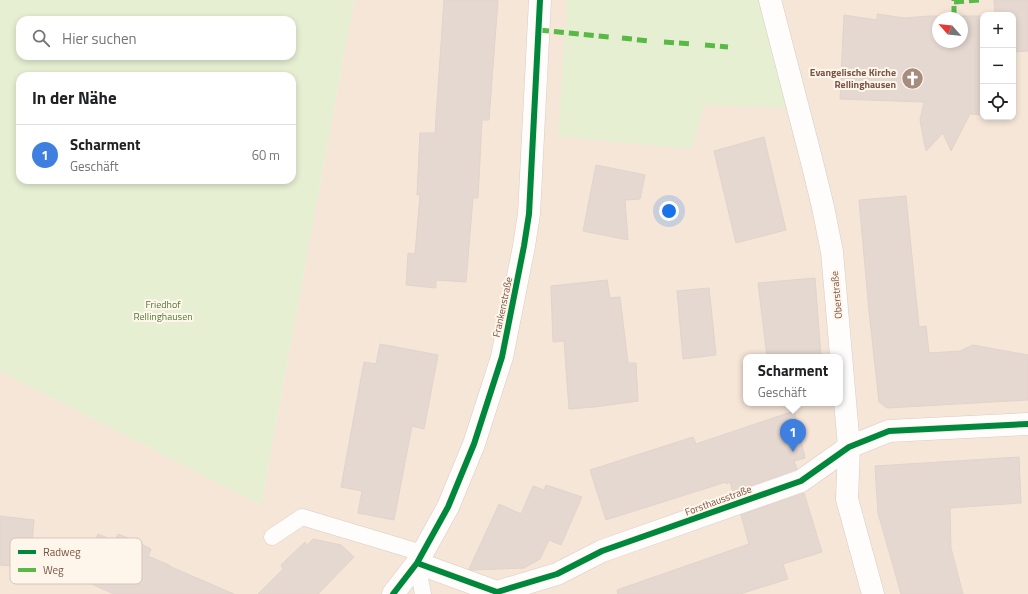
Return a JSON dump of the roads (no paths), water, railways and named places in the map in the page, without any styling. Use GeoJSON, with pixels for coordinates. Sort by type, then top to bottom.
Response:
{"type":"FeatureCollection","features":[{"type":"Feature","properties":{"kind":"street","name":"Frankenstraße"},"geometry":{"type":"LineString","coordinates":[[393,594],[419,558],[448,507],[474,444],[502,357],[529,214],[540,0]]}},
{"type":"Feature","properties":{"kind":"street","name":"Oberstraße"},"geometry":{"type":"LineString","coordinates":[[770,0],[823,207],[832,252],[841,354]]}},
{"type":"Feature","properties":{"kind":"street","name":"Oberstraße"},"geometry":{"type":"LineString","coordinates":[[843,378],[849,447],[847,499],[873,594]]}},
{"type":"Feature","properties":{"kind":"street","name":"Forsthausstraße"},"geometry":{"type":"LineString","coordinates":[[419,558],[497,592],[557,574],[602,551],[801,481],[849,447],[889,431],[1028,424]]}},
{"type":"Feature","properties":{"kind":"lane"},"geometry":{"type":"LineString","coordinates":[[272,537],[302,517],[419,558],[423,594]]}},
{"type":"Feature","properties":{"kind":"place","name":"Evangelische Kirche Rellinghausen"},"geometry":{"type":"Point","coordinates":[912,78]}},
{"type":"Feature","properties":{"kind":"place","name":"Scharment"},"geometry":{"type":"Point","coordinates":[793,452]}},
{"type":"Feature","properties":{"kind":"park label","name":"Friedhof Rellinghausen"},"geometry":{"type":"Point","coordinates":[163,310]}}]}
